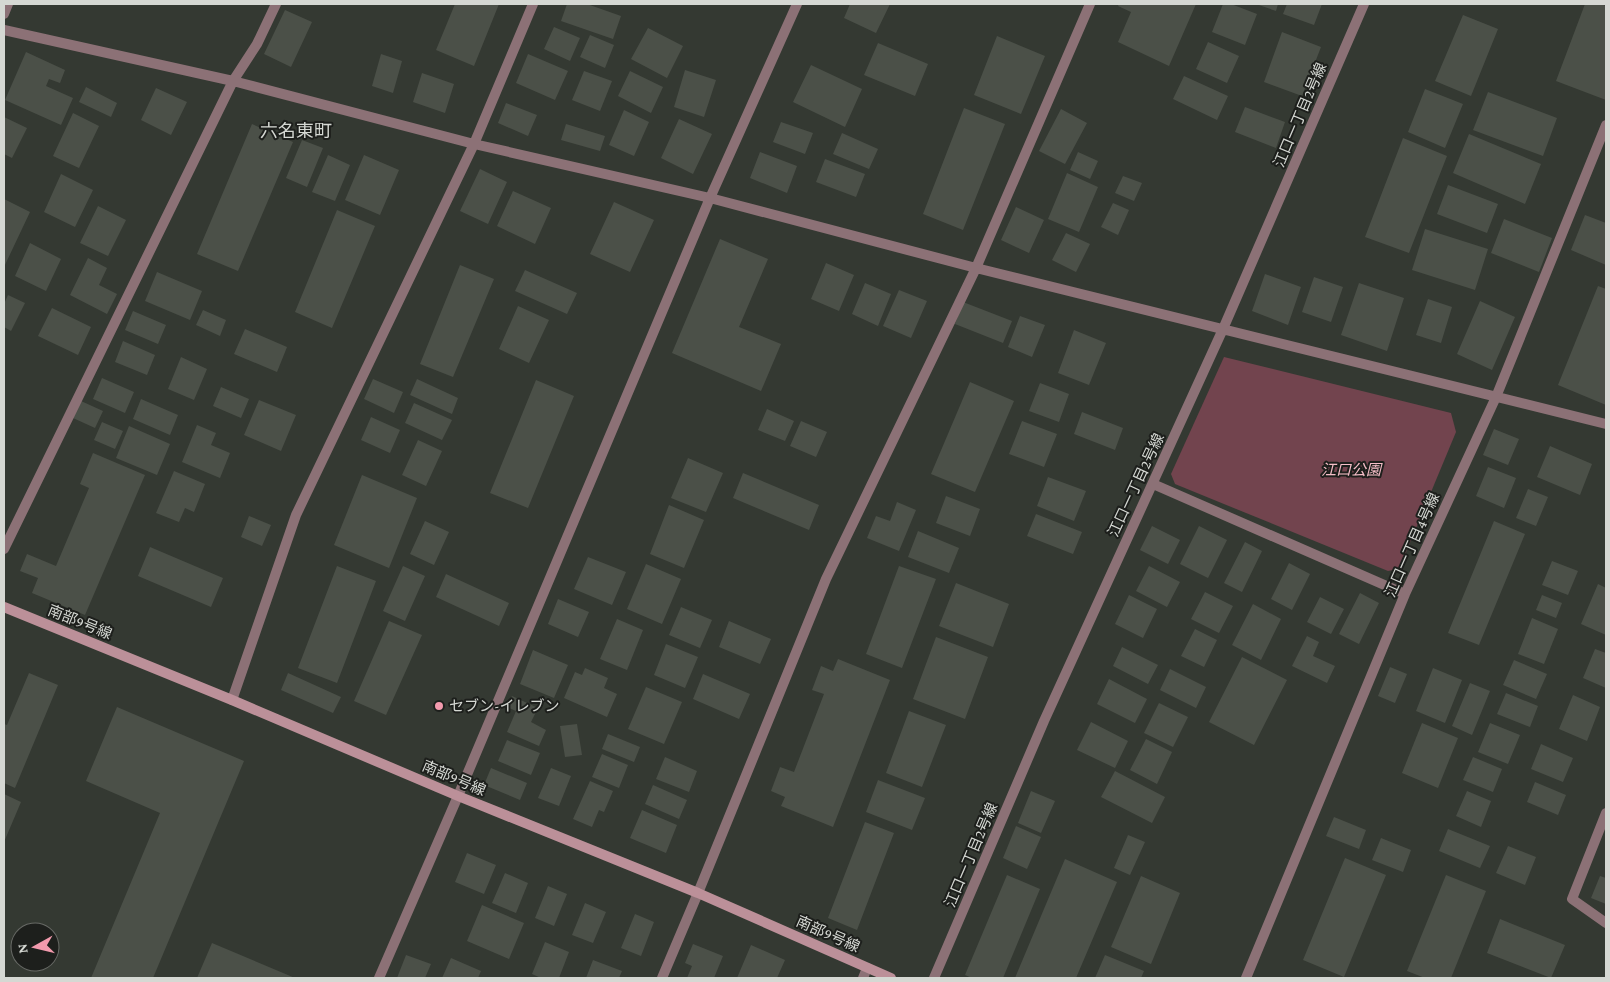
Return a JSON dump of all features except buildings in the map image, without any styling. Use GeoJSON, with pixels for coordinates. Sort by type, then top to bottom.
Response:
{"type":"FeatureCollection","features":[{"type":"Feature","properties":{"kind":"street"},"geometry":{"type":"LineString","coordinates":[[4,14],[8,4]]}},
{"type":"Feature","properties":{"kind":"street"},"geometry":{"type":"LineString","coordinates":[[4,549],[233,81],[257,44],[276,4]]}},
{"type":"Feature","properties":{"kind":"street"},"geometry":{"type":"LineString","coordinates":[[232,700],[296,514],[474,144],[533,4]]}},
{"type":"Feature","properties":{"kind":"street"},"geometry":{"type":"LineString","coordinates":[[379,978],[458,796],[710,198],[797,4]]}},
{"type":"Feature","properties":{"kind":"street"},"geometry":{"type":"LineString","coordinates":[[662,978],[826,579],[976,268],[1090,4]]}},
{"type":"Feature","properties":{"kind":"street","name":"江口一丁目2号線"},"geometry":{"type":"LineString","coordinates":[[934,978],[1044,721],[1223,329],[1364,4]]}},
{"type":"Feature","properties":{"kind":"street"},"geometry":{"type":"LineString","coordinates":[[4,30],[233,81],[474,144],[710,198],[976,268],[1606,424]]}},
{"type":"Feature","properties":{"kind":"street","name":"江口一丁目4号線"},"geometry":{"type":"LineString","coordinates":[[1246,978],[1405,594],[1496,396],[1606,125]]}},
{"type":"Feature","properties":{"kind":"street"},"geometry":{"type":"LineString","coordinates":[[1153,484],[1405,594]]}},
{"type":"Feature","properties":{"kind":"street","name":"南部9号線"},"geometry":{"type":"LineString","coordinates":[[4,607],[698,894],[891,978]]}},
{"type":"Feature","properties":{"kind":"street"},"geometry":{"type":"LineString","coordinates":[[1606,813],[1572,899],[1606,922]]}},
{"type":"Feature","properties":{"kind":"street"},"geometry":{"type":"LineString","coordinates":[[863,978],[868,968]]}},
{"type":"Feature","properties":{"kind":"green space","name":"江口公園"},"geometry":{"type":"Polygon","coordinates":[[[1224,357],[1451,413],[1456,432],[1399,569],[1388,571],[1175,484],[1171,474],[1224,357]]]}},
{"type":"Feature","properties":{"kind":"place","name":"セブン-イレブン"},"geometry":{"type":"Point","coordinates":[439,706]}},
{"type":"Feature","properties":{"kind":"district","name":"六名東町"},"geometry":{"type":"Point","coordinates":[296,131]}}]}
